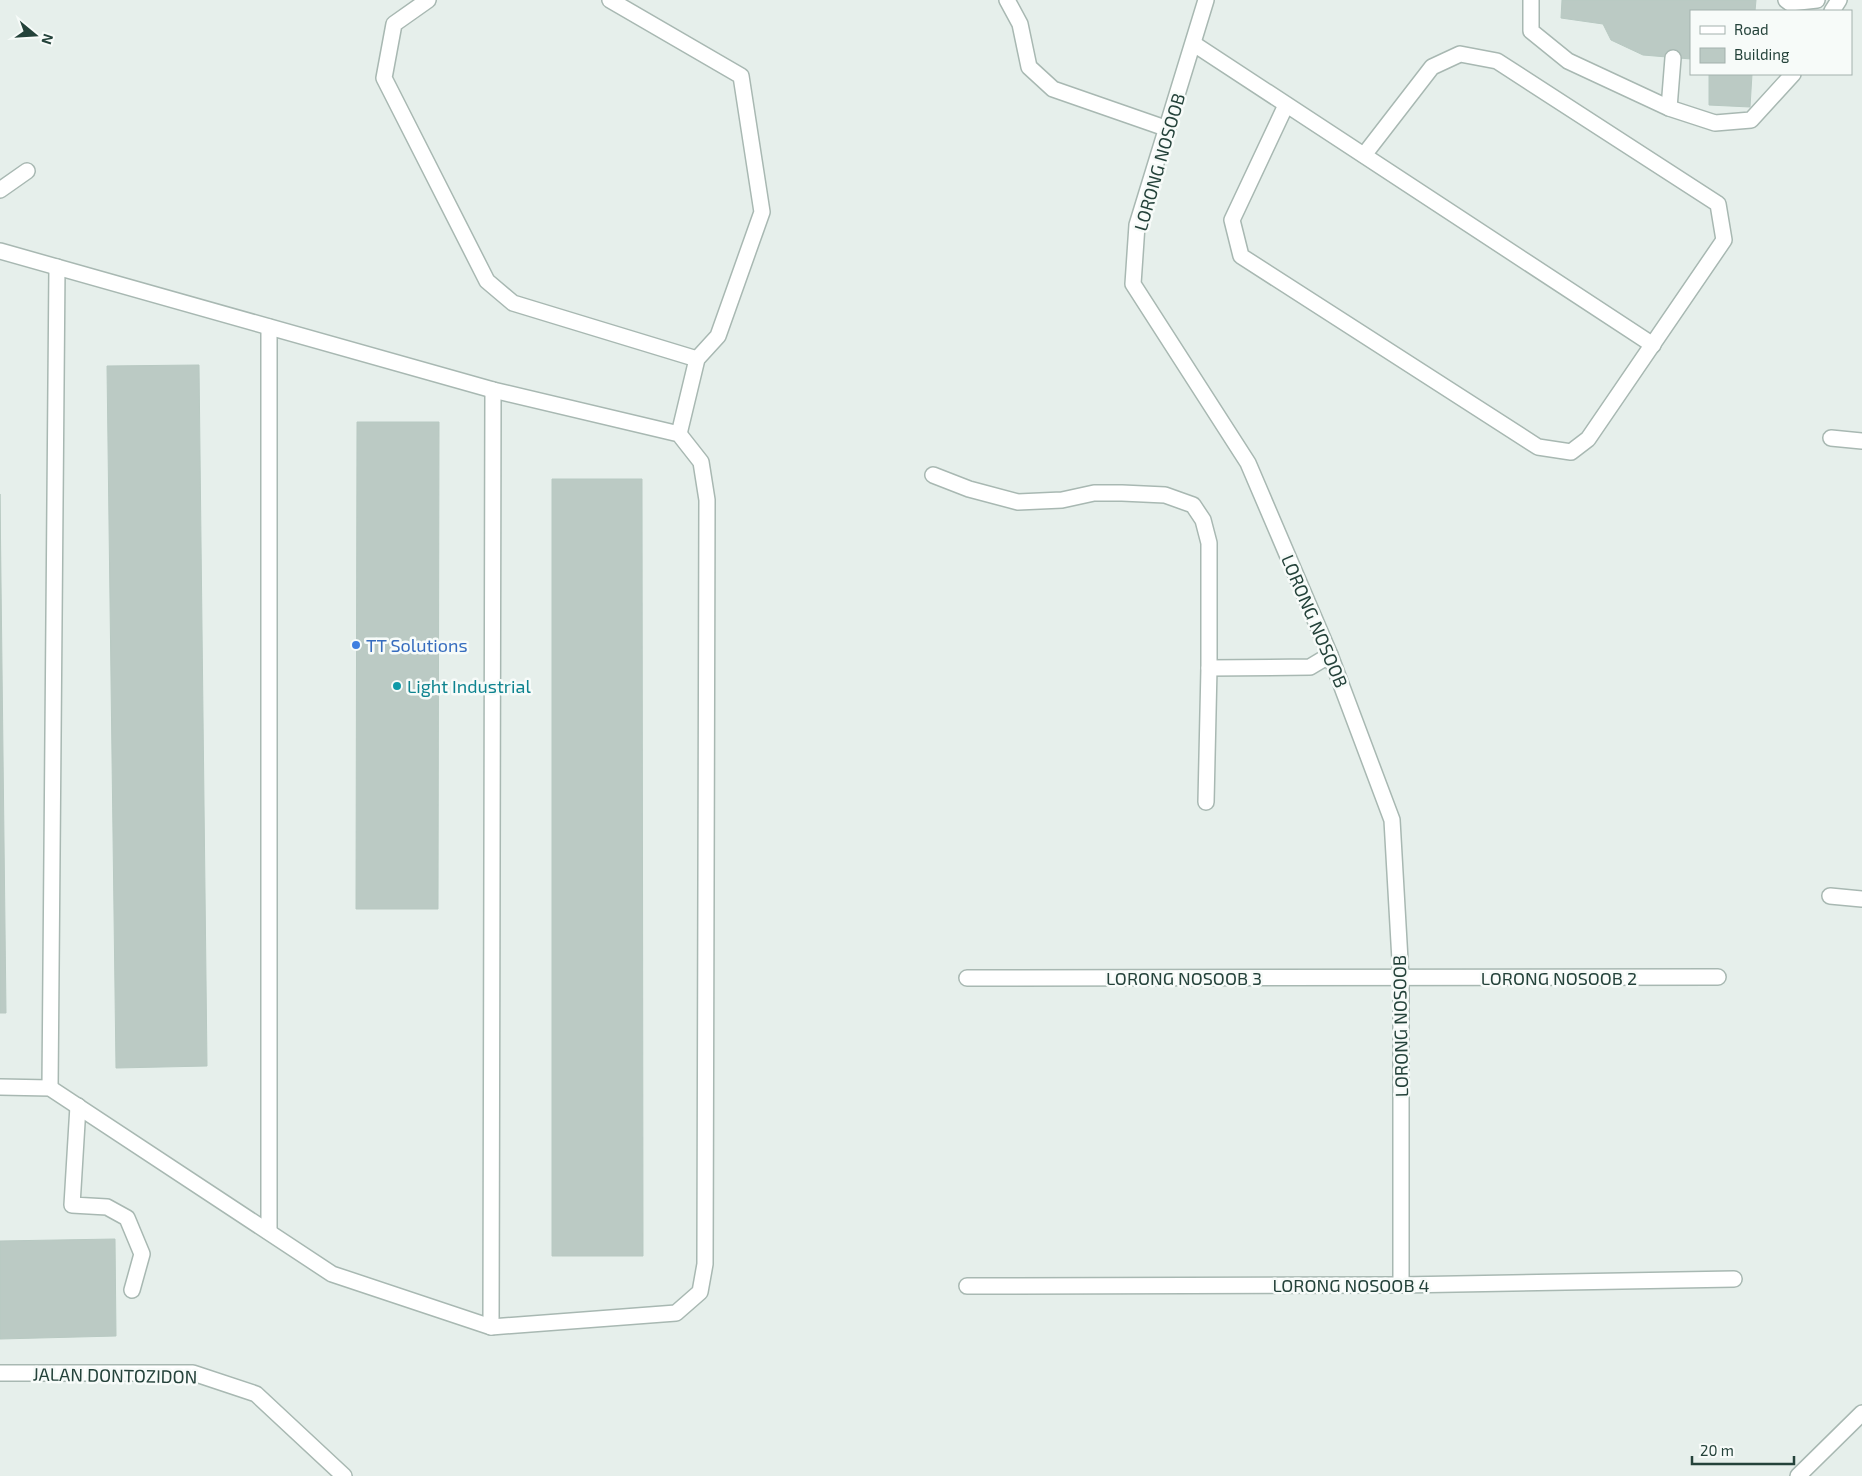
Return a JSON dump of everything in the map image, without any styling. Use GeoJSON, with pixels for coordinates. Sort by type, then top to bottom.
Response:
{"type":"FeatureCollection","features":[{"type":"Feature","properties":{"kind":"street"},"geometry":{"type":"LineString","coordinates":[[428,0],[394,24],[384,78],[487,281],[513,302],[697,359]]}},
{"type":"Feature","properties":{"kind":"street"},"geometry":{"type":"LineString","coordinates":[[610,0],[741,76],[762,212],[718,336],[697,359],[679,434]]}},
{"type":"Feature","properties":{"kind":"street"},"geometry":{"type":"LineString","coordinates":[[1007,0],[1020,24],[1029,67],[1053,89],[1168,129]]}},
{"type":"Feature","properties":{"kind":"street","name":"LORONG NOSOOB"},"geometry":{"type":"LineString","coordinates":[[1206,0],[1137,225],[1133,284],[1248,463],[1330,655],[1392,820],[1401,978],[1401,1285]]}},
{"type":"Feature","properties":{"kind":"street"},"geometry":{"type":"LineString","coordinates":[[1531,0],[1531,31],[1568,61],[1669,108],[1715,123],[1752,120],[1791,75]]}},
{"type":"Feature","properties":{"kind":"street"},"geometry":{"type":"LineString","coordinates":[[1786,0],[1790,3],[1817,0]]}},
{"type":"Feature","properties":{"kind":"street"},"geometry":{"type":"LineString","coordinates":[[1194,44],[1653,345]]}},
{"type":"Feature","properties":{"kind":"street"},"geometry":{"type":"LineString","coordinates":[[1286,105],[1232,220],[1241,256],[1538,447],[1571,452],[1588,439],[1724,240],[1718,204],[1497,61],[1460,54],[1432,67],[1364,155]]}},
{"type":"Feature","properties":{"kind":"street"},"geometry":{"type":"LineString","coordinates":[[1669,108],[1674,58]]}},
{"type":"Feature","properties":{"kind":"street"},"geometry":{"type":"LineString","coordinates":[[0,190],[26,171]]}},
{"type":"Feature","properties":{"kind":"street"},"geometry":{"type":"LineString","coordinates":[[0,251],[493,390],[679,434],[702,462],[707,500],[705,1254],[700,1292],[676,1313],[491,1327],[332,1274],[50,1088],[0,1087]]}},
{"type":"Feature","properties":{"kind":"street"},"geometry":{"type":"LineString","coordinates":[[50,1088],[56,267]]}},
{"type":"Feature","properties":{"kind":"street"},"geometry":{"type":"LineString","coordinates":[[269,327],[269,1232]]}},
{"type":"Feature","properties":{"kind":"street"},"geometry":{"type":"LineString","coordinates":[[491,1327],[493,390]]}},
{"type":"Feature","properties":{"kind":"street"},"geometry":{"type":"LineString","coordinates":[[1831,438],[1862,441]]}},
{"type":"Feature","properties":{"kind":"street"},"geometry":{"type":"LineString","coordinates":[[933,475],[969,489],[1018,502],[1062,500],[1094,493],[1122,493],[1165,495],[1193,505],[1203,520],[1209,543],[1206,802]]}},
{"type":"Feature","properties":{"kind":"street"},"geometry":{"type":"LineString","coordinates":[[1209,668],[1310,667],[1330,655]]}},
{"type":"Feature","properties":{"kind":"street"},"geometry":{"type":"LineString","coordinates":[[1830,896],[1862,899]]}},
{"type":"Feature","properties":{"kind":"street","name":"LORONG NOSOOB 2"},"geometry":{"type":"LineString","coordinates":[[1401,978],[1718,977]]}},
{"type":"Feature","properties":{"kind":"street","name":"LORONG NOSOOB 3"},"geometry":{"type":"LineString","coordinates":[[967,978],[1401,978]]}},
{"type":"Feature","properties":{"kind":"street"},"geometry":{"type":"LineString","coordinates":[[78,1106],[72,1205],[107,1207],[128,1218],[142,1254],[132,1290]]}},
{"type":"Feature","properties":{"kind":"street","name":"LORONG NOSOOB 4"},"geometry":{"type":"LineString","coordinates":[[968,1286],[1401,1285],[1734,1279]]}},
{"type":"Feature","properties":{"kind":"street","name":"JALAN DONTOZIDON"},"geometry":{"type":"LineString","coordinates":[[0,1372],[193,1373],[256,1394],[344,1476]]}},
{"type":"Feature","properties":{"kind":"street"},"geometry":{"type":"LineString","coordinates":[[1798,1476],[1862,1413]]}},
{"type":"Feature","properties":{"kind":"building"},"geometry":{"type":"Polygon","coordinates":[[[1562,0],[1756,0],[1755,10],[1690,10],[1690,59],[1643,55],[1611,40],[1603,24],[1561,18],[1562,0]]]}},
{"type":"Feature","properties":{"kind":"building"},"geometry":{"type":"Polygon","coordinates":[[[1709,75],[1752,75],[1750,107],[1709,105],[1709,75]]]}},
{"type":"Feature","properties":{"kind":"building"},"geometry":{"type":"Polygon","coordinates":[[[199,365],[207,1066],[116,1068],[107,366],[199,365]]]}},
{"type":"Feature","properties":{"kind":"building","name":"Light Industrial"},"geometry":{"type":"Polygon","coordinates":[[[357,422],[439,422],[438,909],[356,909],[357,422]]]}},
{"type":"Feature","properties":{"kind":"building"},"geometry":{"type":"Polygon","coordinates":[[[552,479],[642,479],[643,1256],[552,1256],[552,479]]]}},
{"type":"Feature","properties":{"kind":"building"},"geometry":{"type":"Polygon","coordinates":[[[0,494],[6,1013],[0,1013],[0,494]]]}},
{"type":"Feature","properties":{"kind":"building"},"geometry":{"type":"Polygon","coordinates":[[[115,1239],[116,1336],[0,1339],[0,1241],[115,1239]]]}},
{"type":"Feature","properties":{"kind":"place","name":"TT Solutions"},"geometry":{"type":"Point","coordinates":[356,645]}},
{"type":"Feature","properties":{"kind":"place","name":"Light Industrial"},"geometry":{"type":"Point","coordinates":[397,686]}}]}
